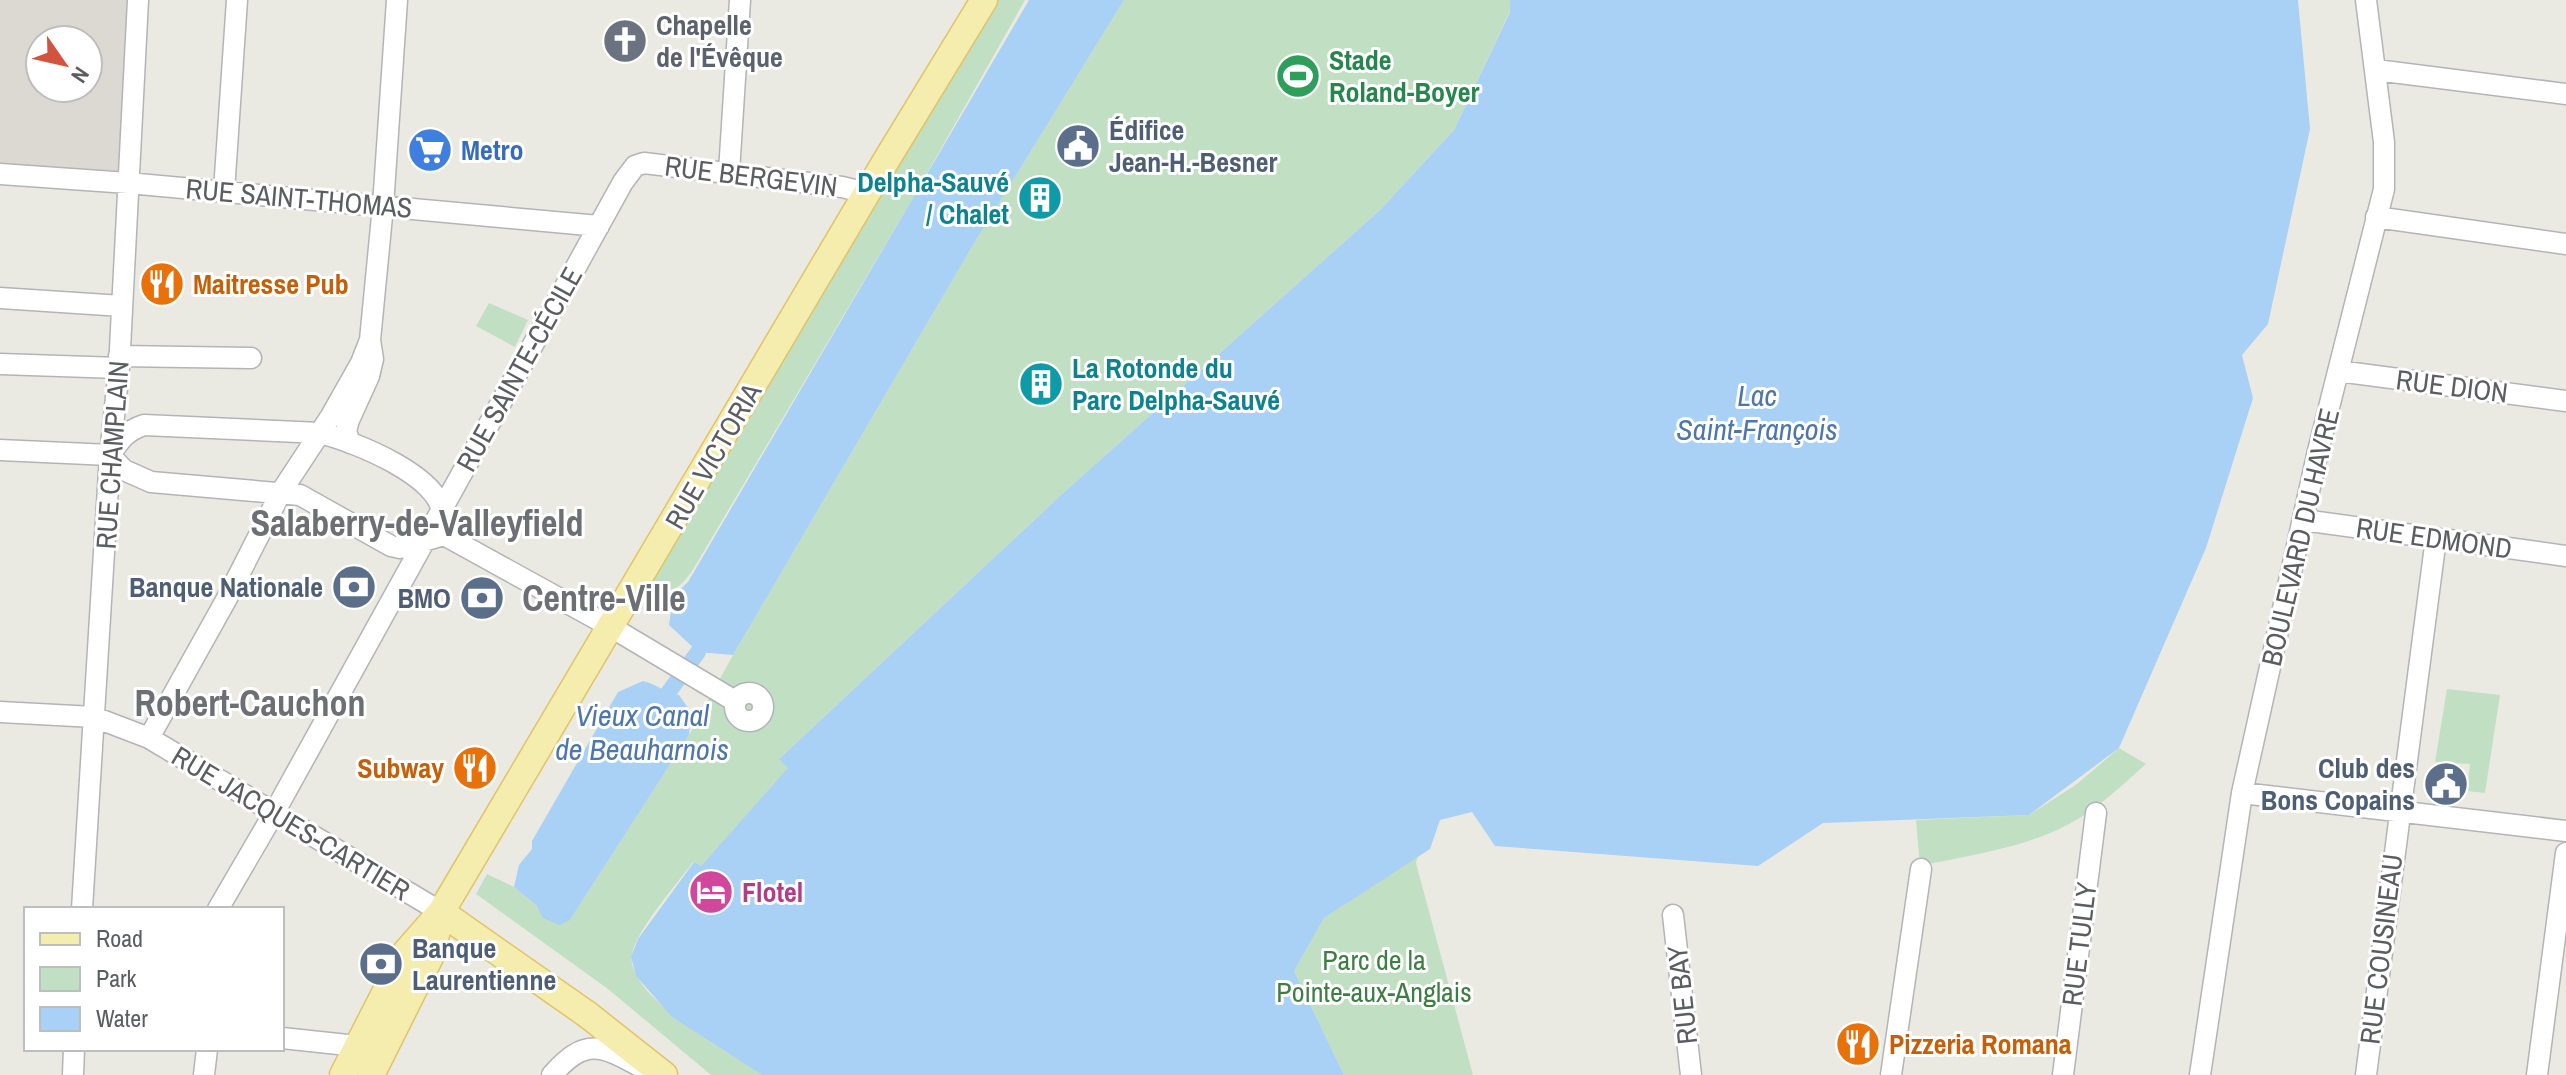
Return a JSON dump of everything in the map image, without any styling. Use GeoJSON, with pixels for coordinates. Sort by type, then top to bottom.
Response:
{"type":"FeatureCollection","features":[{"type":"Feature","properties":{"kind":"main road","name":"RUE VICTORIA"},"geometry":{"type":"LineString","coordinates":[[343,1075],[406,952],[441,912],[984,0]]}},
{"type":"Feature","properties":{"kind":"main road","name":"RUE VICTORIA"},"geometry":{"type":"LineString","coordinates":[[371,1075],[430,957],[441,912]]}},
{"type":"Feature","properties":{"kind":"main road"},"geometry":{"type":"LineString","coordinates":[[441,912],[588,1015],[664,1075]]}},
{"type":"Feature","properties":{"kind":"street","name":"RUE CHAMPLAIN"},"geometry":{"type":"LineString","coordinates":[[82,907],[110,455],[119,362],[138,0]]}},
{"type":"Feature","properties":{"kind":"street"},"geometry":{"type":"LineString","coordinates":[[224,191],[237,0]]}},
{"type":"Feature","properties":{"kind":"street"},"geometry":{"type":"LineString","coordinates":[[350,443],[346,431],[349,420],[373,359],[370,340],[397,0]]}},
{"type":"Feature","properties":{"kind":"street"},"geometry":{"type":"LineString","coordinates":[[729,172],[740,0]]}},
{"type":"Feature","properties":{"kind":"street","name":"BOULEVARD DU HAVRE"},"geometry":{"type":"LineString","coordinates":[[2200,1075],[2242,793],[2338,371],[2384,189],[2384,142],[2366,0]]}},
{"type":"Feature","properties":{"kind":"street"},"geometry":{"type":"LineString","coordinates":[[2376,70],[2566,94]]}},
{"type":"Feature","properties":{"kind":"street","name":"RUE BERGEVIN"},"geometry":{"type":"LineString","coordinates":[[635,166],[644,163],[729,172],[867,193]]}},
{"type":"Feature","properties":{"kind":"street","name":"RUE SAINTE-CÉCILE"},"geometry":{"type":"LineString","coordinates":[[219,907],[623,182],[635,166]]}},
{"type":"Feature","properties":{"kind":"street","name":"RUE SAINT-THOMAS"},"geometry":{"type":"LineString","coordinates":[[0,174],[224,191],[599,226]]}},
{"type":"Feature","properties":{"kind":"street"},"geometry":{"type":"LineString","coordinates":[[2376,217],[2566,244]]}},
{"type":"Feature","properties":{"kind":"street"},"geometry":{"type":"LineString","coordinates":[[0,298],[122,306]]}},
{"type":"Feature","properties":{"kind":"street"},"geometry":{"type":"LineString","coordinates":[[149,738],[226,600],[281,492],[361,363],[370,340]]}},
{"type":"Feature","properties":{"kind":"street"},"geometry":{"type":"LineString","coordinates":[[0,364],[251,358]]}},
{"type":"Feature","properties":{"kind":"street","name":"RUE DION"},"geometry":{"type":"LineString","coordinates":[[2338,371],[2566,401]]}},
{"type":"Feature","properties":{"kind":"street"},"geometry":{"type":"LineString","coordinates":[[110,455],[121,438],[144,425],[320,433],[350,443],[421,478],[433,489],[442,508],[441,527],[444,535]]}},
{"type":"Feature","properties":{"kind":"street"},"geometry":{"type":"LineString","coordinates":[[0,450],[110,455],[124,470],[151,482],[300,495],[391,546],[400,548],[444,535],[611,627],[727,696]]}},
{"type":"Feature","properties":{"kind":"street","name":"RUE EDMOND"},"geometry":{"type":"LineString","coordinates":[[2303,520],[2566,556]]}},
{"type":"Feature","properties":{"kind":"street","name":"RUE COUSINEAU"},"geometry":{"type":"LineString","coordinates":[[2366,1075],[2436,538]]}},
{"type":"Feature","properties":{"kind":"street","name":"RUE JACQUES-CARTIER"},"geometry":{"type":"LineString","coordinates":[[0,712],[94,717],[149,738],[441,912]]}},
{"type":"Feature","properties":{"kind":"street"},"geometry":{"type":"LineString","coordinates":[[2242,793],[2566,831]]}},
{"type":"Feature","properties":{"kind":"street","name":"RUE TULLY"},"geometry":{"type":"LineString","coordinates":[[2063,1075],[2096,813]]}},
{"type":"Feature","properties":{"kind":"street"},"geometry":{"type":"LineString","coordinates":[[2537,1075],[2566,853]]}},
{"type":"Feature","properties":{"kind":"street"},"geometry":{"type":"LineString","coordinates":[[1891,1075],[1921,869]]}},
{"type":"Feature","properties":{"kind":"street","name":"RUE BAY"},"geometry":{"type":"LineString","coordinates":[[1673,915],[1691,1075]]}},
{"type":"Feature","properties":{"kind":"street"},"geometry":{"type":"LineString","coordinates":[[284,1038],[357,1046]]}},
{"type":"Feature","properties":{"kind":"street"},"geometry":{"type":"LineString","coordinates":[[552,1075],[564,1060],[578,1050],[594,1047],[622,1056],[655,1075]]}},
{"type":"Feature","properties":{"kind":"street"},"geometry":{"type":"LineString","coordinates":[[73,1075],[74,1051]]}},
{"type":"Feature","properties":{"kind":"street"},"geometry":{"type":"LineString","coordinates":[[204,1075],[207,1051]]}},
{"type":"Feature","properties":{"kind":"shaded area"},"geometry":{"type":"Polygon","coordinates":[[[0,0],[135,0],[123,178],[0,169],[0,0]]]}},
{"type":"Feature","properties":{"kind":"green space"},"geometry":{"type":"Polygon","coordinates":[[[984,0],[1025,0],[916,193],[694,568],[672,590],[641,596],[747,424],[984,0]]]}},
{"type":"Feature","properties":{"kind":"green space"},"geometry":{"type":"Polygon","coordinates":[[[1124,0],[1510,0],[1510,11],[1454,130],[1380,210],[1061,495],[780,758],[789,768],[701,866],[693,862],[658,907],[641,932],[632,954],[634,970],[645,988],[682,1022],[762,1075],[711,1075],[608,989],[476,894],[487,874],[514,887],[537,906],[570,920],[689,735],[973,245],[1124,0]]]}},
{"type":"Feature","properties":{"kind":"green space"},"geometry":{"type":"Polygon","coordinates":[[[489,303],[528,320],[515,347],[476,326],[489,303]]]}},
{"type":"Feature","properties":{"kind":"green space"},"geometry":{"type":"Polygon","coordinates":[[[2447,689],[2500,695],[2485,793],[2467,791],[2470,764],[2435,762],[2447,689]]]}},
{"type":"Feature","properties":{"kind":"green space"},"geometry":{"type":"Polygon","coordinates":[[[2119,748],[2146,764],[2080,818],[2015,845],[1920,866],[1916,820],[2029,815],[2077,784],[2119,748]]]}},
{"type":"Feature","properties":{"kind":"green space","name":"Parc de la Pointe-aux-Anglais"},"geometry":{"type":"Polygon","coordinates":[[[1418,855],[1416,863],[1473,1075],[1344,1075],[1294,971],[1324,918],[1418,855]]]}},
{"type":"Feature","properties":{"kind":"water"},"geometry":{"type":"Polygon","coordinates":[[[1029,0],[1124,0],[973,245],[733,655],[698,652],[669,625],[673,596],[688,582],[1029,0]]]}},
{"type":"Feature","properties":{"kind":"water","name":"Lac Saint-François"},"geometry":{"type":"Polygon","coordinates":[[[1510,0],[2298,0],[2310,129],[2268,324],[2242,355],[2253,398],[2206,548],[2119,748],[2029,815],[1823,823],[1758,866],[1495,846],[1472,812],[1440,820],[1430,849],[1324,918],[1294,971],[1344,1075],[762,1075],[672,1017],[636,976],[631,957],[638,939],[694,862],[701,866],[788,768],[779,759],[1061,495],[1380,210],[1454,130],[1510,12],[1510,0]]]}},
{"type":"Feature","properties":{"kind":"water","name":"Vieux Canal de Beauharnois"},"geometry":{"type":"Polygon","coordinates":[[[643,681],[679,695],[691,712],[689,735],[570,920],[560,925],[543,918],[537,906],[514,887],[519,865],[532,849],[532,841],[618,692],[643,681]]]}},
{"type":"Feature","properties":{"kind":"waterway"},"geometry":{"type":"LineString","coordinates":[[668,693],[698,652]]}},
{"type":"Feature","properties":{"kind":"place","name":"Chapelle de l'Évêque"},"geometry":{"type":"Point","coordinates":[625,41]}},
{"type":"Feature","properties":{"kind":"place","name":"Stade Roland-Boyer"},"geometry":{"type":"Point","coordinates":[1298,76]}},
{"type":"Feature","properties":{"kind":"place","name":"Édifice Jean-H.-Besner"},"geometry":{"type":"Point","coordinates":[1078,146]}},
{"type":"Feature","properties":{"kind":"place","name":"Metro"},"geometry":{"type":"Point","coordinates":[430,150]}},
{"type":"Feature","properties":{"kind":"place","name":"Delpha-Sauvé / Chalet"},"geometry":{"type":"Point","coordinates":[1040,198]}},
{"type":"Feature","properties":{"kind":"place","name":"Maitresse Pub"},"geometry":{"type":"Point","coordinates":[162,284]}},
{"type":"Feature","properties":{"kind":"place","name":"La Rotonde du Parc Delpha-Sauvé"},"geometry":{"type":"Point","coordinates":[1041,384]}},
{"type":"Feature","properties":{"kind":"place","name":"Banque Nationale"},"geometry":{"type":"Point","coordinates":[354,587]}},
{"type":"Feature","properties":{"kind":"place","name":"BMO"},"geometry":{"type":"Point","coordinates":[482,598]}},
{"type":"Feature","properties":{"kind":"place","name":"Subway"},"geometry":{"type":"Point","coordinates":[475,768]}},
{"type":"Feature","properties":{"kind":"place","name":"Club des Bons Copains"},"geometry":{"type":"Point","coordinates":[2446,784]}},
{"type":"Feature","properties":{"kind":"place","name":"Flotel"},"geometry":{"type":"Point","coordinates":[711,892]}},
{"type":"Feature","properties":{"kind":"place","name":"Banque Laurentienne"},"geometry":{"type":"Point","coordinates":[381,964]}},
{"type":"Feature","properties":{"kind":"place","name":"Pizzeria Romana"},"geometry":{"type":"Point","coordinates":[1858,1044]}},
{"type":"Feature","properties":{"kind":"district","name":"Salaberry-de-Valleyfield"},"geometry":{"type":"Point","coordinates":[417,523]}},
{"type":"Feature","properties":{"kind":"district","name":"Centre-Ville"},"geometry":{"type":"Point","coordinates":[604,598]}},
{"type":"Feature","properties":{"kind":"district","name":"Robert-Cauchon"},"geometry":{"type":"Point","coordinates":[250,703]}}]}
